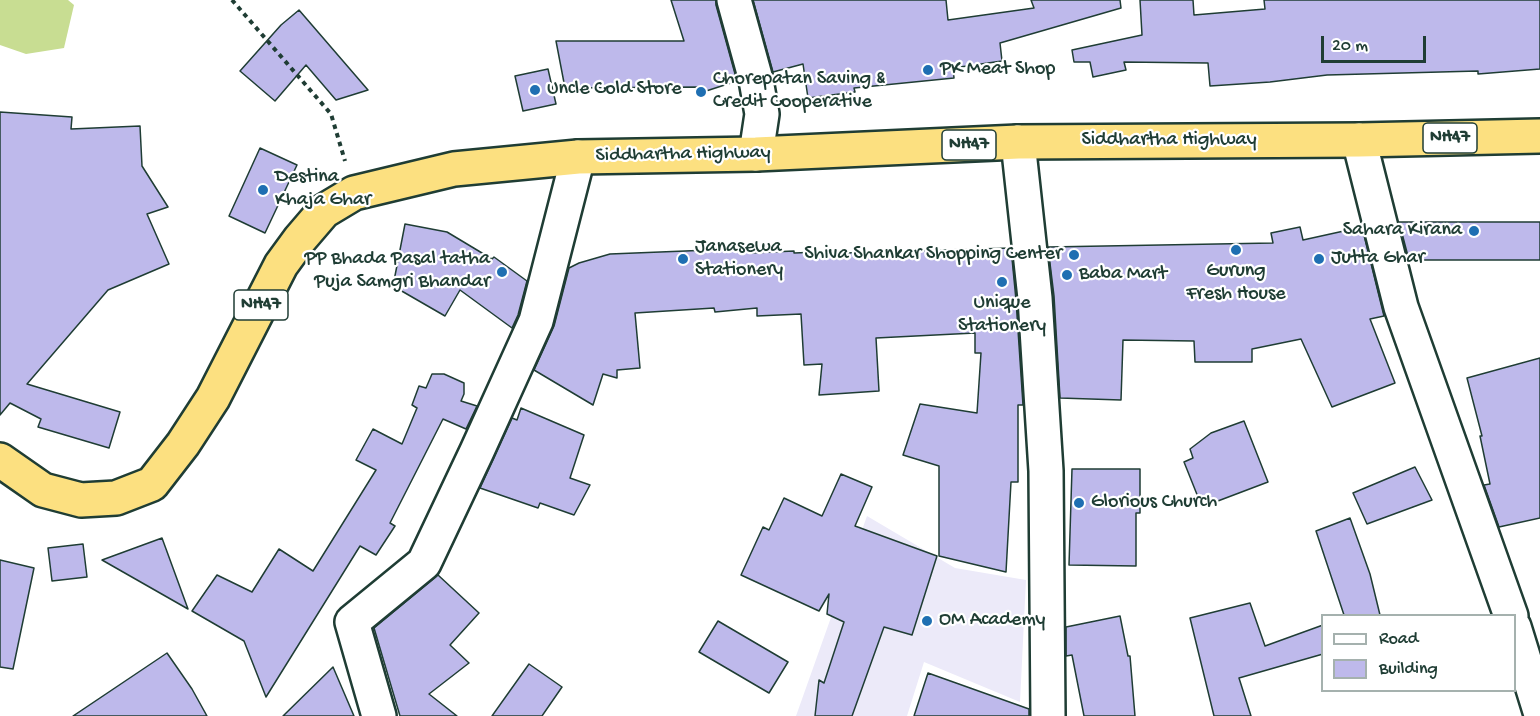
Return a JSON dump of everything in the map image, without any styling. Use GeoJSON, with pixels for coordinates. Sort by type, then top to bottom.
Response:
{"type":"FeatureCollection","features":[{"type":"Feature","properties":{"kind":"highway","name":"Siddhartha Highway"},"geometry":{"type":"LineString","coordinates":[[0,460],[43,490],[81,500],[116,498],[152,484],[183,444],[213,398],[281,265],[300,238],[324,211],[354,193],[454,169],[578,157],[756,154],[1018,142],[1359,140],[1540,136]]}},
{"type":"Feature","properties":{"kind":"street"},"geometry":{"type":"LineString","coordinates":[[734,0],[756,80],[762,114],[756,154]]}},
{"type":"Feature","properties":{"kind":"street"},"geometry":{"type":"LineString","coordinates":[[1359,140],[1401,307],[1511,614]]}},
{"type":"Feature","properties":{"kind":"street"},"geometry":{"type":"LineString","coordinates":[[1018,142],[1035,298],[1046,471],[1048,716]]}},
{"type":"Feature","properties":{"kind":"street"},"geometry":{"type":"LineString","coordinates":[[379,716],[352,622],[424,563],[536,321],[578,157]]}},
{"type":"Feature","properties":{"kind":"street"},"geometry":{"type":"LineString","coordinates":[[1516,630],[1540,711]]}},
{"type":"Feature","properties":{"kind":"path"},"geometry":{"type":"LineString","coordinates":[[232,0],[331,114],[354,193]]}},
{"type":"Feature","properties":{"kind":"shaded area","name":"OM Academy"},"geometry":{"type":"Polygon","coordinates":[[[867,516],[955,568],[1026,580],[1020,702],[924,662],[907,716],[796,716],[867,516]]]}},
{"type":"Feature","properties":{"kind":"green space"},"geometry":{"type":"Polygon","coordinates":[[[0,0],[68,0],[74,5],[64,48],[26,54],[0,45],[0,0]]]}},
{"type":"Feature","properties":{"kind":"building"},"geometry":{"type":"Polygon","coordinates":[[[671,0],[716,0],[737,81],[700,93],[699,87],[565,88],[556,41],[684,41],[671,0]]]}},
{"type":"Feature","properties":{"kind":"building"},"geometry":{"type":"Polygon","coordinates":[[[753,0],[946,0],[948,20],[1034,8],[1031,0],[1120,0],[1121,8],[1000,43],[1002,61],[953,68],[954,78],[854,88],[855,92],[808,98],[803,64],[773,72],[753,0]]]}},
{"type":"Feature","properties":{"kind":"building"},"geometry":{"type":"Polygon","coordinates":[[[1140,0],[1193,0],[1194,15],[1265,9],[1264,0],[1540,0],[1540,69],[1478,74],[1478,71],[1327,75],[1210,86],[1208,63],[1124,62],[1126,70],[1093,77],[1090,62],[1074,62],[1072,50],[1142,35],[1140,0]]]}},
{"type":"Feature","properties":{"kind":"building"},"geometry":{"type":"Polygon","coordinates":[[[299,10],[368,90],[336,100],[306,65],[275,101],[240,71],[281,25],[299,10]]]}},
{"type":"Feature","properties":{"kind":"building","name":"Uncle Cold Store"},"geometry":{"type":"Polygon","coordinates":[[[548,69],[556,104],[523,111],[515,76],[548,69]]]}},
{"type":"Feature","properties":{"kind":"building"},"geometry":{"type":"Polygon","coordinates":[[[0,112],[72,117],[71,129],[140,126],[142,166],[168,207],[147,214],[169,264],[108,290],[27,384],[120,412],[109,448],[38,427],[41,419],[10,403],[0,415],[0,112]]]}},
{"type":"Feature","properties":{"kind":"building","name":"Destina Khaja Ghar"},"geometry":{"type":"Polygon","coordinates":[[[260,148],[297,165],[265,233],[229,216],[260,148]]]}},
{"type":"Feature","properties":{"kind":"building"},"geometry":{"type":"Polygon","coordinates":[[[1399,222],[1540,222],[1540,260],[1409,260],[1399,222]]]}},
{"type":"Feature","properties":{"kind":"building"},"geometry":{"type":"Polygon","coordinates":[[[405,224],[447,232],[492,259],[494,257],[527,281],[512,328],[460,290],[445,316],[393,286],[405,224]]]}},
{"type":"Feature","properties":{"kind":"building"},"geometry":{"type":"Polygon","coordinates":[[[1300,227],[1303,240],[1362,227],[1384,316],[1370,319],[1395,383],[1332,407],[1301,339],[1252,349],[1252,362],[1195,362],[1194,341],[1123,340],[1121,400],[1060,398],[1054,296],[1048,247],[1273,243],[1271,233],[1300,227]]]}},
{"type":"Feature","properties":{"kind":"building"},"geometry":{"type":"Polygon","coordinates":[[[749,247],[750,253],[845,251],[845,253],[1011,248],[1023,405],[1018,405],[1018,482],[1011,482],[1006,572],[939,556],[939,466],[903,455],[920,404],[977,413],[981,353],[975,353],[975,333],[876,338],[879,391],[819,395],[822,364],[804,365],[801,314],[757,316],[757,308],[715,312],[714,308],[635,313],[640,368],[617,370],[617,378],[603,374],[593,405],[534,370],[554,326],[569,268],[610,254],[749,247]]]}},
{"type":"Feature","properties":{"kind":"building"},"geometry":{"type":"Polygon","coordinates":[[[1540,358],[1540,518],[1499,527],[1484,485],[1490,484],[1480,436],[1482,436],[1467,378],[1540,358]]]}},
{"type":"Feature","properties":{"kind":"building"},"geometry":{"type":"Polygon","coordinates":[[[432,374],[444,374],[464,383],[464,394],[461,401],[477,406],[466,429],[443,419],[390,523],[395,526],[376,555],[360,546],[266,697],[244,641],[192,611],[217,575],[252,592],[279,549],[313,571],[376,470],[356,460],[373,429],[402,444],[417,408],[412,405],[419,386],[426,388],[432,374]]]}},
{"type":"Feature","properties":{"kind":"building"},"geometry":{"type":"Polygon","coordinates":[[[521,408],[584,435],[570,478],[590,485],[574,515],[540,503],[538,508],[480,488],[512,418],[517,420],[521,408]]]}},
{"type":"Feature","properties":{"kind":"building"},"geometry":{"type":"Polygon","coordinates":[[[1244,421],[1268,482],[1202,507],[1184,462],[1193,458],[1190,449],[1211,433],[1244,421]]]}},
{"type":"Feature","properties":{"kind":"building"},"geometry":{"type":"Polygon","coordinates":[[[1415,467],[1432,500],[1367,524],[1353,493],[1415,467]]]}},
{"type":"Feature","properties":{"kind":"building"},"geometry":{"type":"Polygon","coordinates":[[[1072,469],[1140,469],[1140,513],[1136,513],[1136,566],[1069,565],[1072,469]]]}},
{"type":"Feature","properties":{"kind":"building"},"geometry":{"type":"Polygon","coordinates":[[[841,474],[872,487],[855,526],[937,556],[912,635],[884,627],[852,716],[815,716],[819,680],[824,683],[844,622],[827,614],[829,594],[819,611],[741,575],[763,527],[769,530],[784,498],[822,516],[841,474]]]}},
{"type":"Feature","properties":{"kind":"building"},"geometry":{"type":"Polygon","coordinates":[[[1350,518],[1370,574],[1380,614],[1344,614],[1316,531],[1350,518]]]}},
{"type":"Feature","properties":{"kind":"building"},"geometry":{"type":"Polygon","coordinates":[[[162,538],[188,609],[102,560],[162,538]]]}},
{"type":"Feature","properties":{"kind":"building"},"geometry":{"type":"Polygon","coordinates":[[[83,544],[87,577],[52,581],[48,548],[83,544]]]}},
{"type":"Feature","properties":{"kind":"building"},"geometry":{"type":"Polygon","coordinates":[[[0,560],[34,568],[13,669],[0,667],[0,560]]]}},
{"type":"Feature","properties":{"kind":"building"},"geometry":{"type":"Polygon","coordinates":[[[438,575],[479,613],[450,645],[469,663],[429,694],[457,716],[400,716],[374,628],[438,575]]]}},
{"type":"Feature","properties":{"kind":"building"},"geometry":{"type":"Polygon","coordinates":[[[1250,603],[1265,646],[1321,626],[1321,655],[1239,678],[1251,716],[1214,716],[1190,618],[1250,603]]]}},
{"type":"Feature","properties":{"kind":"building"},"geometry":{"type":"Polygon","coordinates":[[[1120,616],[1128,656],[1130,656],[1135,716],[1084,716],[1072,655],[1066,656],[1066,627],[1120,616]]]}},
{"type":"Feature","properties":{"kind":"building"},"geometry":{"type":"Polygon","coordinates":[[[718,621],[788,662],[769,693],[699,652],[718,621]]]}},
{"type":"Feature","properties":{"kind":"building"},"geometry":{"type":"Polygon","coordinates":[[[167,653],[192,689],[207,716],[73,716],[167,653]]]}},
{"type":"Feature","properties":{"kind":"building"},"geometry":{"type":"Polygon","coordinates":[[[529,664],[562,687],[542,716],[492,716],[529,664]]]}},
{"type":"Feature","properties":{"kind":"building"},"geometry":{"type":"Polygon","coordinates":[[[333,667],[354,716],[283,716],[333,667]]]}},
{"type":"Feature","properties":{"kind":"building"},"geometry":{"type":"Polygon","coordinates":[[[928,673],[1029,709],[1029,716],[914,716],[928,673]]]}},
{"type":"Feature","properties":{"kind":"place","name":"PK Meat Shop"},"geometry":{"type":"Point","coordinates":[928,70]}},
{"type":"Feature","properties":{"kind":"place","name":"Uncle Cold Store"},"geometry":{"type":"Point","coordinates":[535,90]}},
{"type":"Feature","properties":{"kind":"place","name":"Chorepatan Saving & Credit Cooperative"},"geometry":{"type":"Point","coordinates":[701,92]}},
{"type":"Feature","properties":{"kind":"place","name":"Destina Khaja Ghar"},"geometry":{"type":"Point","coordinates":[263,190]}},
{"type":"Feature","properties":{"kind":"place","name":"Sahara Kirana"},"geometry":{"type":"Point","coordinates":[1474,231]}},
{"type":"Feature","properties":{"kind":"place","name":"Gurung Fresh House"},"geometry":{"type":"Point","coordinates":[1236,250]}},
{"type":"Feature","properties":{"kind":"place","name":"Shiva Shankar Shopping Center"},"geometry":{"type":"Point","coordinates":[1074,255]}},
{"type":"Feature","properties":{"kind":"place","name":"Janasewa Stationery"},"geometry":{"type":"Point","coordinates":[683,259]}},
{"type":"Feature","properties":{"kind":"place","name":"Jutta Ghar"},"geometry":{"type":"Point","coordinates":[1319,259]}},
{"type":"Feature","properties":{"kind":"place","name":"PP Bhada Pasal tatha Puja Samgri Bhandar"},"geometry":{"type":"Point","coordinates":[502,272]}},
{"type":"Feature","properties":{"kind":"place","name":"Baba Mart"},"geometry":{"type":"Point","coordinates":[1067,275]}},
{"type":"Feature","properties":{"kind":"place","name":"Unique Stationery"},"geometry":{"type":"Point","coordinates":[1002,282]}},
{"type":"Feature","properties":{"kind":"place","name":"Glorious Church"},"geometry":{"type":"Point","coordinates":[1079,503]}},
{"type":"Feature","properties":{"kind":"place","name":"OM Academy"},"geometry":{"type":"Point","coordinates":[927,621]}}]}
